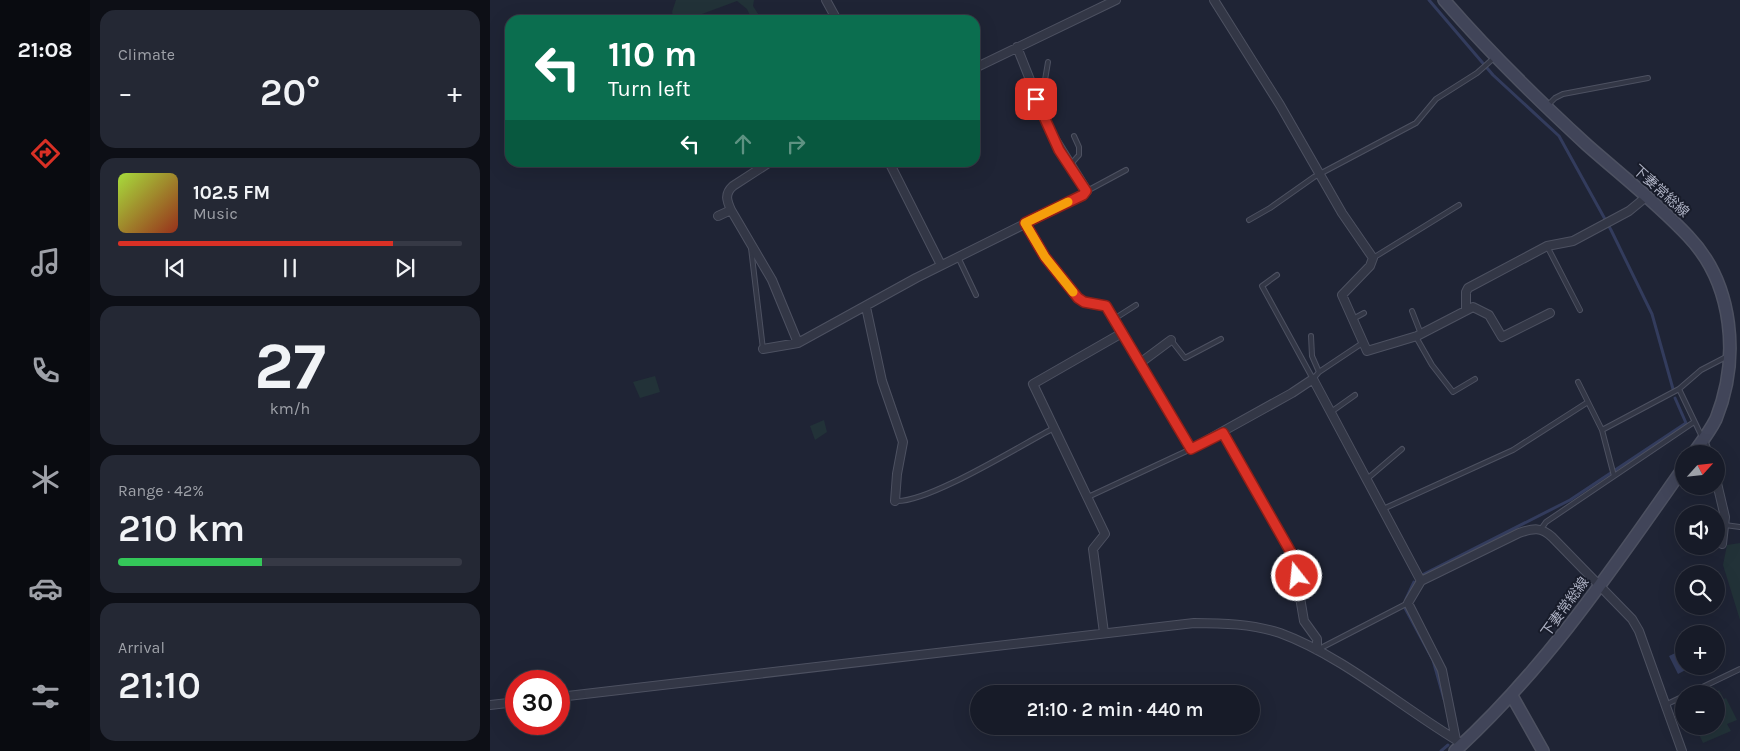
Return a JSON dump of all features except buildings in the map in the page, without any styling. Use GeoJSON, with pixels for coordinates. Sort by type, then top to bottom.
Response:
{"type":"FeatureCollection","features":[{"type":"Feature","properties":{"kind":"main road","name":"下妻常総線"},"geometry":{"type":"LineString","coordinates":[[1444,0],[1492,59],[1688,236],[1714,273],[1724,295],[1736,353],[1726,394],[1716,420],[1699,445]]}},
{"type":"Feature","properties":{"kind":"main road","name":"下妻常総線"},"geometry":{"type":"LineString","coordinates":[[1458,745],[1512,696],[1554,647],[1675,480]]}},
{"type":"Feature","properties":{"kind":"main road"},"geometry":{"type":"LineString","coordinates":[[1512,696],[1543,751]]}},
{"type":"Feature","properties":{"kind":"street"},"geometry":{"type":"LineString","coordinates":[[826,0],[834,15]]}},
{"type":"Feature","properties":{"kind":"street"},"geometry":{"type":"LineString","coordinates":[[980,66],[1116,0]]}},
{"type":"Feature","properties":{"kind":"street"},"geometry":{"type":"LineString","coordinates":[[1214,0],[1342,213],[1372,258],[1370,266],[1342,293],[1342,299],[1367,351],[1418,335],[1473,307],[1484,311],[1502,337],[1550,313]]}},
{"type":"Feature","properties":{"kind":"street"},"geometry":{"type":"LineString","coordinates":[[762,349],[798,343],[866,308],[941,265],[1083,195],[1086,191],[1050,133],[1017,47]]}},
{"type":"Feature","properties":{"kind":"street"},"geometry":{"type":"LineString","coordinates":[[763,167],[729,190],[727,197],[731,210],[772,280],[798,343]]}},
{"type":"Feature","properties":{"kind":"street"},"geometry":{"type":"LineString","coordinates":[[892,167],[941,265]]}},
{"type":"Feature","properties":{"kind":"street"},"geometry":{"type":"LineString","coordinates":[[1466,310],[1466,292],[1468,288],[1547,246],[1573,241],[1629,212],[1646,197]]}},
{"type":"Feature","properties":{"kind":"street"},"geometry":{"type":"LineString","coordinates":[[718,216],[731,210]]}},
{"type":"Feature","properties":{"kind":"street"},"geometry":{"type":"LineString","coordinates":[[1025,223],[1045,257],[1078,298],[1084,302],[1106,306],[1191,449],[1223,433],[1313,379],[1421,581]]}},
{"type":"Feature","properties":{"kind":"street"},"geometry":{"type":"LineString","coordinates":[[866,308],[882,381],[904,442],[897,474],[895,501]]}},
{"type":"Feature","properties":{"kind":"street"},"geometry":{"type":"LineString","coordinates":[[1104,634],[1093,549],[1105,534],[1033,384],[1122,333]]}},
{"type":"Feature","properties":{"kind":"street"},"geometry":{"type":"LineString","coordinates":[[1140,363],[1171,340]]}},
{"type":"Feature","properties":{"kind":"street"},"geometry":{"type":"LineString","coordinates":[[1223,433],[1293,556],[1304,621],[1317,639],[1317,650]]}},
{"type":"Feature","properties":{"kind":"street"},"geometry":{"type":"LineString","coordinates":[[1703,440],[1705,445]]}},
{"type":"Feature","properties":{"kind":"street"},"geometry":{"type":"LineString","coordinates":[[1458,745],[1442,670],[1408,602],[1421,581],[1520,533],[1530,529],[1541,529],[1552,537],[1632,619],[1639,631],[1682,751]]}},
{"type":"Feature","properties":{"kind":"street"},"geometry":{"type":"LineString","coordinates":[[570,695],[1194,623],[1220,623],[1254,627],[1280,633],[1317,650],[1458,745]]}},
{"type":"Feature","properties":{"kind":"street"},"geometry":{"type":"LineString","coordinates":[[490,705],[505,703]]}},
{"type":"Feature","properties":{"kind":"lane"},"geometry":{"type":"LineString","coordinates":[[1249,220],[1320,174],[1416,123],[1436,99],[1483,68],[1492,59]]}},
{"type":"Feature","properties":{"kind":"lane"},"geometry":{"type":"LineString","coordinates":[[1032,89],[1045,80],[1048,62]]}},
{"type":"Feature","properties":{"kind":"lane"},"geometry":{"type":"LineString","coordinates":[[1546,107],[1555,98],[1564,94],[1648,78]]}},
{"type":"Feature","properties":{"kind":"lane"},"geometry":{"type":"LineString","coordinates":[[1069,165],[1079,155],[1079,147],[1074,136]]}},
{"type":"Feature","properties":{"kind":"lane"},"geometry":{"type":"LineString","coordinates":[[1086,191],[1126,170]]}},
{"type":"Feature","properties":{"kind":"lane"},"geometry":{"type":"LineString","coordinates":[[1372,258],[1459,205]]}},
{"type":"Feature","properties":{"kind":"lane"},"geometry":{"type":"LineString","coordinates":[[749,239],[762,349]]}},
{"type":"Feature","properties":{"kind":"lane"},"geometry":{"type":"LineString","coordinates":[[1547,246],[1580,310]]}},
{"type":"Feature","properties":{"kind":"lane"},"geometry":{"type":"LineString","coordinates":[[958,257],[976,295]]}},
{"type":"Feature","properties":{"kind":"lane"},"geometry":{"type":"LineString","coordinates":[[1277,275],[1262,286],[1313,379],[1319,372],[1364,342]]}},
{"type":"Feature","properties":{"kind":"lane"},"geometry":{"type":"LineString","coordinates":[[1114,319],[1136,305]]}},
{"type":"Feature","properties":{"kind":"lane"},"geometry":{"type":"LineString","coordinates":[[1412,311],[1418,335],[1432,365],[1453,392],[1475,379]]}},
{"type":"Feature","properties":{"kind":"lane"},"geometry":{"type":"LineString","coordinates":[[1352,319],[1364,313]]}},
{"type":"Feature","properties":{"kind":"lane"},"geometry":{"type":"LineString","coordinates":[[1311,336],[1312,356],[1319,372]]}},
{"type":"Feature","properties":{"kind":"lane"},"geometry":{"type":"LineString","coordinates":[[1171,340],[1185,358],[1221,339]]}},
{"type":"Feature","properties":{"kind":"lane"},"geometry":{"type":"LineString","coordinates":[[1602,430],[1680,389],[1701,370],[1736,353]]}},
{"type":"Feature","properties":{"kind":"lane"},"geometry":{"type":"LineString","coordinates":[[1578,382],[1602,430],[1614,474]]}},
{"type":"Feature","properties":{"kind":"lane"},"geometry":{"type":"LineString","coordinates":[[1680,389],[1703,440]]}},
{"type":"Feature","properties":{"kind":"lane"},"geometry":{"type":"LineString","coordinates":[[1331,412],[1355,395]]}},
{"type":"Feature","properties":{"kind":"lane"},"geometry":{"type":"LineString","coordinates":[[1383,509],[1513,450],[1588,402]]}},
{"type":"Feature","properties":{"kind":"lane"},"geometry":{"type":"LineString","coordinates":[[1541,529],[1546,522],[1614,474],[1694,422]]}},
{"type":"Feature","properties":{"kind":"lane"},"geometry":{"type":"LineString","coordinates":[[895,501],[906,501],[933,492],[1054,428]]}},
{"type":"Feature","properties":{"kind":"lane"},"geometry":{"type":"LineString","coordinates":[[1088,497],[1191,449]]}},
{"type":"Feature","properties":{"kind":"lane"},"geometry":{"type":"LineString","coordinates":[[1367,479],[1402,449]]}},
{"type":"Feature","properties":{"kind":"lane"},"geometry":{"type":"LineString","coordinates":[[1725,525],[1740,527]]}},
{"type":"Feature","properties":{"kind":"lane"},"geometry":{"type":"LineString","coordinates":[[1317,650],[1408,602]]}},
{"type":"Feature","properties":{"kind":"lane"},"geometry":{"type":"LineString","coordinates":[[1707,685],[1740,669]]}},
{"type":"Feature","properties":{"kind":"lane"},"geometry":{"type":"LineString","coordinates":[[1665,705],[1675,700]]}},
{"type":"Feature","properties":{"kind":"shaded area"},"geometry":{"type":"Polygon","coordinates":[[[676,0],[754,0],[753,6],[759,15],[750,15],[747,9],[737,1],[702,15],[673,15],[676,0]]]}},
{"type":"Feature","properties":{"kind":"shaded area"},"geometry":{"type":"Polygon","coordinates":[[[655,376],[660,392],[640,398],[633,382],[655,376]]]}},
{"type":"Feature","properties":{"kind":"shaded area"},"geometry":{"type":"Polygon","coordinates":[[[824,420],[827,432],[815,440],[810,426],[824,420]]]}},
{"type":"Feature","properties":{"kind":"shaded area"},"geometry":{"type":"Polygon","coordinates":[[[1740,543],[1740,620],[1725,571],[1725,565],[1723,565],[1727,545],[1740,543]]]}},
{"type":"Feature","properties":{"kind":"shaded area"},"geometry":{"type":"Polygon","coordinates":[[[1726,698],[1737,720],[1727,724],[1731,731],[1725,734],[1726,698]]]}},
{"type":"Feature","properties":{"kind":"shaded area"},"geometry":{"type":"Polygon","coordinates":[[[1699,735],[1722,735],[1703,743],[1699,735]]]}},
{"type":"Feature","properties":{"kind":"water"},"geometry":{"type":"Polygon","coordinates":[[[1675,653],[1675,668],[1669,656],[1675,653]]]}},
{"type":"Feature","properties":{"kind":"waterway"},"geometry":{"type":"LineString","coordinates":[[1429,0],[1493,75],[1559,136],[1611,230],[1652,314],[1673,389]]}},
{"type":"Feature","properties":{"kind":"waterway"},"geometry":{"type":"LineString","coordinates":[[1422,575],[1570,500],[1686,423],[1675,398]]}},
{"type":"Feature","properties":{"kind":"waterway"},"geometry":{"type":"LineString","coordinates":[[1406,599],[1414,582]]}},
{"type":"Feature","properties":{"kind":"waterway"},"geometry":{"type":"LineString","coordinates":[[1405,608],[1433,660],[1444,699]]}},
{"type":"Feature","properties":{"kind":"waterway"},"geometry":{"type":"LineString","coordinates":[[1441,751],[1448,745]]}},
{"type":"Feature","properties":{"kind":"slow traffic"},"geometry":{"type":"LineString","coordinates":[[1068,202],[1025,223],[1045,257],[1073,292]]}},
{"type":"Feature","properties":{"kind":"route"},"geometry":{"type":"LineString","coordinates":[[1036,99],[1059,150],[1086,191],[1083,195],[1025,223],[1045,257],[1078,298],[1084,302],[1106,306],[1191,449],[1223,433],[1293,556],[1297,576]]}}]}
